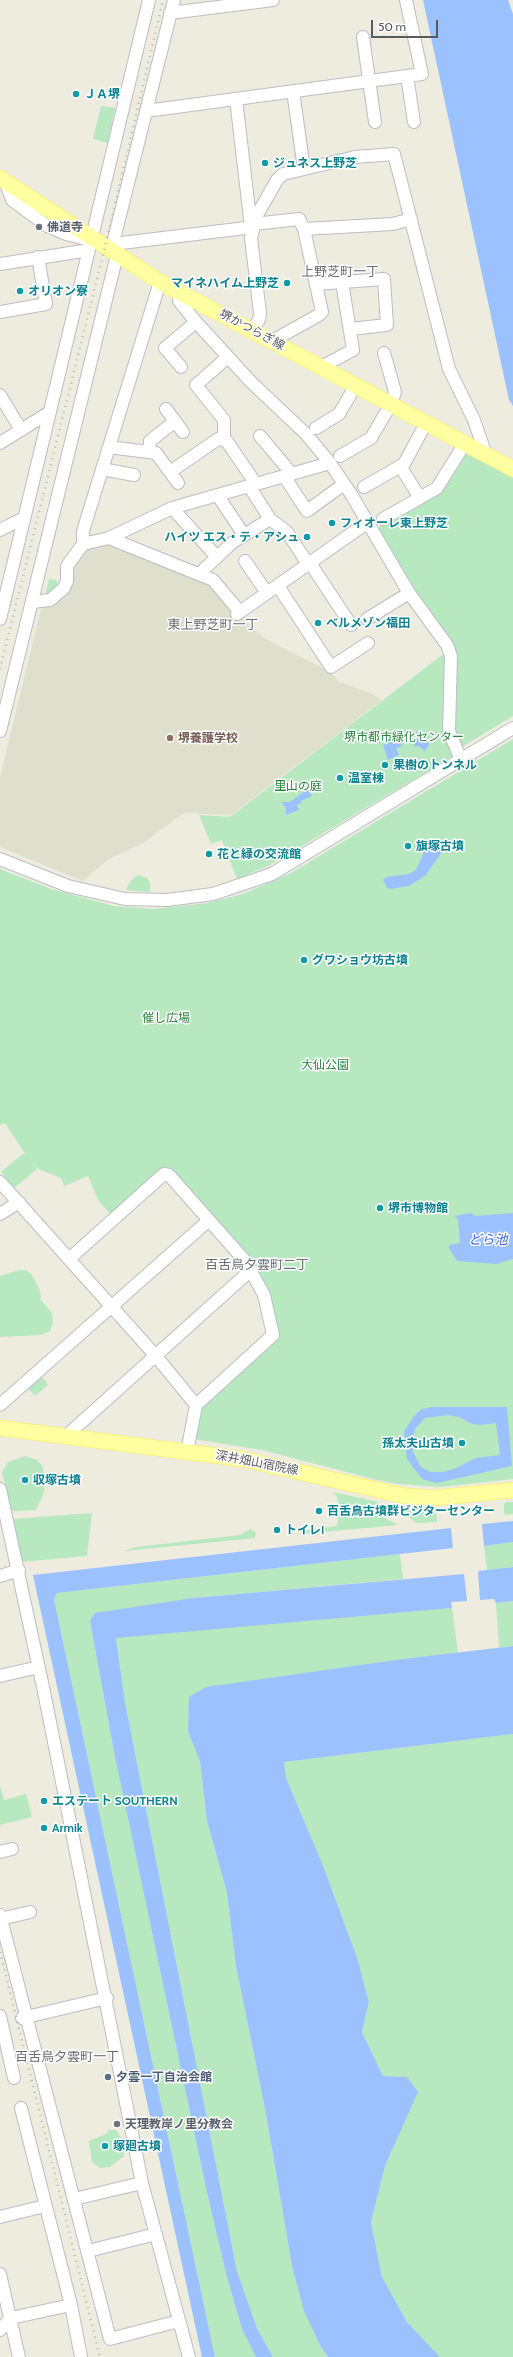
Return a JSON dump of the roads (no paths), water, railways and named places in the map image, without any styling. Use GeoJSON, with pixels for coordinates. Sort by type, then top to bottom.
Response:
{"type":"FeatureCollection","features":[{"type":"Feature","properties":{"kind":"main road","name":"堺かつらぎ線"},"geometry":{"type":"LineString","coordinates":[[3,180],[90,244],[114,250],[160,282],[513,469]]}},
{"type":"Feature","properties":{"kind":"main road","name":"深井畑山宿院線"},"geometry":{"type":"LineString","coordinates":[[0,1428],[259,1462],[405,1496],[434,1498],[513,1490]]}},
{"type":"Feature","properties":{"kind":"street"},"geometry":{"type":"LineString","coordinates":[[0,620],[22,519],[50,412],[149,0]]}},
{"type":"Feature","properties":{"kind":"street"},"geometry":{"type":"LineString","coordinates":[[0,731],[32,602],[146,111],[174,0]]}},
{"type":"Feature","properties":{"kind":"street"},"geometry":{"type":"LineString","coordinates":[[170,13],[273,0]]}},
{"type":"Feature","properties":{"kind":"street"},"geometry":{"type":"LineString","coordinates":[[146,111],[422,74],[406,0]]}},
{"type":"Feature","properties":{"kind":"street"},"geometry":{"type":"LineString","coordinates":[[363,37],[375,122]]}},
{"type":"Feature","properties":{"kind":"street"},"geometry":{"type":"LineString","coordinates":[[407,76],[414,122]]}},
{"type":"Feature","properties":{"kind":"street"},"geometry":{"type":"LineString","coordinates":[[293,91],[304,169]]}},
{"type":"Feature","properties":{"kind":"street"},"geometry":{"type":"LineString","coordinates":[[236,99],[253,226],[251,246],[260,313],[259,320],[252,330]]}},
{"type":"Feature","properties":{"kind":"street"},"geometry":{"type":"LineString","coordinates":[[253,226],[264,201],[277,180],[283,174],[355,158],[394,154],[449,369],[474,420],[486,455]]}},
{"type":"Feature","properties":{"kind":"street"},"geometry":{"type":"LineString","coordinates":[[114,250],[299,219],[304,229],[322,312],[272,341]]}},
{"type":"Feature","properties":{"kind":"street"},"geometry":{"type":"LineString","coordinates":[[304,229],[393,224],[411,219]]}},
{"type":"Feature","properties":{"kind":"street"},"geometry":{"type":"LineString","coordinates":[[0,264],[38,257],[90,244]]}},
{"type":"Feature","properties":{"kind":"street"},"geometry":{"type":"LineString","coordinates":[[0,312],[46,304],[38,257]]}},
{"type":"Feature","properties":{"kind":"street"},"geometry":{"type":"LineString","coordinates":[[316,284],[384,278],[387,325],[350,329]]}},
{"type":"Feature","properties":{"kind":"street"},"geometry":{"type":"LineString","coordinates":[[32,602],[50,600],[64,588],[67,581],[67,566],[83,544],[83,531],[160,282]]}},
{"type":"Feature","properties":{"kind":"street"},"geometry":{"type":"LineString","coordinates":[[321,367],[353,350],[342,282]]}},
{"type":"Feature","properties":{"kind":"street"},"geometry":{"type":"LineString","coordinates":[[180,292],[179,301],[196,322],[251,382],[335,460],[344,484],[409,593],[449,649],[449,731],[460,760]]}},
{"type":"Feature","properties":{"kind":"street"},"geometry":{"type":"LineString","coordinates":[[181,367],[165,348],[196,322]]}},
{"type":"Feature","properties":{"kind":"street"},"geometry":{"type":"LineString","coordinates":[[83,544],[109,538],[172,508],[218,496],[335,460],[371,438],[391,404],[395,392],[384,353]]}},
{"type":"Feature","properties":{"kind":"street"},"geometry":{"type":"LineString","coordinates":[[224,440],[224,420],[196,385],[228,357]]}},
{"type":"Feature","properties":{"kind":"street"},"geometry":{"type":"LineString","coordinates":[[316,428],[339,414],[356,385]]}},
{"type":"Feature","properties":{"kind":"street"},"geometry":{"type":"LineString","coordinates":[[0,395],[21,430]]}},
{"type":"Feature","properties":{"kind":"street"},"geometry":{"type":"LineString","coordinates":[[166,409],[174,422],[183,432]]}},
{"type":"Feature","properties":{"kind":"street"},"geometry":{"type":"LineString","coordinates":[[0,443],[50,412]]}},
{"type":"Feature","properties":{"kind":"street"},"geometry":{"type":"LineString","coordinates":[[149,451],[150,441],[174,422]]}},
{"type":"Feature","properties":{"kind":"street"},"geometry":{"type":"LineString","coordinates":[[364,487],[404,464],[426,423]]}},
{"type":"Feature","properties":{"kind":"street"},"geometry":{"type":"LineString","coordinates":[[260,436],[288,475],[307,511],[344,484]]}},
{"type":"Feature","properties":{"kind":"street"},"geometry":{"type":"LineString","coordinates":[[170,472],[218,439],[226,440],[270,519],[286,532],[351,625]]}},
{"type":"Feature","properties":{"kind":"street"},"geometry":{"type":"LineString","coordinates":[[383,519],[437,488],[464,443]]}},
{"type":"Feature","properties":{"kind":"street"},"geometry":{"type":"LineString","coordinates":[[109,447],[156,453],[178,482]]}},
{"type":"Feature","properties":{"kind":"street"},"geometry":{"type":"LineString","coordinates":[[400,466],[420,498]]}},
{"type":"Feature","properties":{"kind":"street"},"geometry":{"type":"LineString","coordinates":[[102,469],[134,475]]}},
{"type":"Feature","properties":{"kind":"street"},"geometry":{"type":"LineString","coordinates":[[218,496],[244,535]]}},
{"type":"Feature","properties":{"kind":"street"},"geometry":{"type":"LineString","coordinates":[[172,508],[217,557]]}},
{"type":"Feature","properties":{"kind":"street"},"geometry":{"type":"LineString","coordinates":[[0,530],[22,519]]}},
{"type":"Feature","properties":{"kind":"street"},"geometry":{"type":"LineString","coordinates":[[200,574],[217,557],[244,535],[270,519]]}},
{"type":"Feature","properties":{"kind":"street"},"geometry":{"type":"LineString","coordinates":[[109,538],[213,580],[239,613],[368,522]]}},
{"type":"Feature","properties":{"kind":"street"},"geometry":{"type":"LineString","coordinates":[[245,561],[267,593]]}},
{"type":"Feature","properties":{"kind":"street"},"geometry":{"type":"LineString","coordinates":[[278,586],[332,667],[368,643]]}},
{"type":"Feature","properties":{"kind":"street"},"geometry":{"type":"LineString","coordinates":[[367,619],[409,593]]}},
{"type":"Feature","properties":{"kind":"street"},"geometry":{"type":"LineString","coordinates":[[0,859],[68,886],[119,898],[167,900],[213,894],[272,874],[513,728]]}},
{"type":"Feature","properties":{"kind":"street"},"geometry":{"type":"LineString","coordinates":[[69,1259],[164,1174],[169,1175],[251,1270],[264,1295],[273,1336],[196,1404],[187,1452]]}},
{"type":"Feature","properties":{"kind":"street"},"geometry":{"type":"LineString","coordinates":[[0,1182],[155,1355],[196,1404]]}},
{"type":"Feature","properties":{"kind":"street"},"geometry":{"type":"LineString","coordinates":[[0,1214],[19,1202]]}},
{"type":"Feature","properties":{"kind":"street"},"geometry":{"type":"LineString","coordinates":[[0,1405],[208,1221]]}},
{"type":"Feature","properties":{"kind":"street"},"geometry":{"type":"LineString","coordinates":[[65,1437],[251,1270]]}},
{"type":"Feature","properties":{"kind":"street"},"geometry":{"type":"LineString","coordinates":[[0,1489],[19,1570],[107,1998],[142,2182],[189,2357]]}},
{"type":"Feature","properties":{"kind":"street"},"geometry":{"type":"LineString","coordinates":[[0,1576],[19,1570]]}},
{"type":"Feature","properties":{"kind":"street"},"geometry":{"type":"LineString","coordinates":[[0,1676],[39,1667]]}},
{"type":"Feature","properties":{"kind":"street"},"geometry":{"type":"LineString","coordinates":[[0,1852],[12,1849]]}},
{"type":"Feature","properties":{"kind":"street"},"geometry":{"type":"LineString","coordinates":[[30,1912],[0,1917],[24,2017],[88,2251],[110,2339],[179,2321]]}},
{"type":"Feature","properties":{"kind":"street"},"geometry":{"type":"LineString","coordinates":[[24,2017],[107,1998]]}},
{"type":"Feature","properties":{"kind":"street"},"geometry":{"type":"LineString","coordinates":[[2,2021],[14,2078]]}},
{"type":"Feature","properties":{"kind":"street"},"geometry":{"type":"LineString","coordinates":[[22,2108],[70,2305],[81,2357]]}},
{"type":"Feature","properties":{"kind":"street"},"geometry":{"type":"LineString","coordinates":[[74,2199],[142,2182]]}},
{"type":"Feature","properties":{"kind":"street"},"geometry":{"type":"LineString","coordinates":[[0,2217],[45,2206]]}},
{"type":"Feature","properties":{"kind":"street"},"geometry":{"type":"LineString","coordinates":[[88,2251],[156,2234]]}},
{"type":"Feature","properties":{"kind":"street"},"geometry":{"type":"LineString","coordinates":[[0,2274],[3,2294],[11,2318],[19,2357]]}},
{"type":"Feature","properties":{"kind":"street"},"geometry":{"type":"LineString","coordinates":[[0,2330],[11,2318],[70,2305]]}},
{"type":"Feature","properties":{"kind":"water"},"geometry":{"type":"Polygon","coordinates":[[[423,0],[508,0],[513,14],[513,406],[509,400],[423,0]]]}},
{"type":"Feature","properties":{"kind":"water"},"geometry":{"type":"Polygon","coordinates":[[[417,731],[423,733],[428,738],[429,745],[425,751],[418,746],[415,747],[413,742],[416,741],[417,731]]]}},
{"type":"Feature","properties":{"kind":"water"},"geometry":{"type":"Polygon","coordinates":[[[399,739],[402,746],[396,748],[399,755],[388,760],[383,745],[399,739]]]}},
{"type":"Feature","properties":{"kind":"water"},"geometry":{"type":"Polygon","coordinates":[[[309,788],[312,796],[301,801],[302,803],[297,805],[299,810],[286,815],[286,808],[281,802],[290,802],[309,788]]]}},
{"type":"Feature","properties":{"kind":"water"},"geometry":{"type":"Polygon","coordinates":[[[433,839],[442,852],[425,876],[409,886],[390,889],[387,888],[383,880],[386,877],[409,874],[416,870],[427,845],[433,839]]]}},
{"type":"Feature","properties":{"kind":"water","name":"どら池"},"geometry":{"type":"Polygon","coordinates":[[[471,1213],[475,1216],[513,1213],[513,1259],[496,1264],[457,1261],[449,1248],[449,1245],[460,1243],[458,1220],[455,1216],[471,1213]]]}},
{"type":"Feature","properties":{"kind":"water"},"geometry":{"type":"Polygon","coordinates":[[[432,1407],[507,1407],[512,1466],[437,1483],[422,1479],[407,1459],[404,1432],[414,1416],[422,1409],[432,1407]],[[448,1415],[425,1418],[415,1429],[412,1441],[413,1452],[421,1467],[431,1472],[443,1472],[454,1469],[476,1458],[500,1455],[496,1423],[480,1425],[472,1424],[459,1417],[448,1415]]]}},
{"type":"Feature","properties":{"kind":"water"},"geometry":{"type":"Polygon","coordinates":[[[513,1521],[513,1542],[484,1546],[482,1524],[513,1521]]]}},
{"type":"Feature","properties":{"kind":"water"},"geometry":{"type":"Polygon","coordinates":[[[451,1528],[453,1548],[57,1593],[54,1599],[215,2357],[202,2357],[33,1575],[451,1528]]]}},
{"type":"Feature","properties":{"kind":"water"},"geometry":{"type":"Polygon","coordinates":[[[513,1567],[513,1601],[496,1603],[494,1599],[480,1600],[478,1571],[513,1567]]]}},
{"type":"Feature","properties":{"kind":"water"},"geometry":{"type":"Polygon","coordinates":[[[464,1574],[467,1601],[451,1602],[452,1608],[116,1638],[125,1702],[237,2271],[257,2328],[273,2357],[256,2357],[242,2329],[226,2274],[206,2188],[115,1757],[90,1621],[95,1613],[193,1598],[464,1574]]]}},
{"type":"Feature","properties":{"kind":"water"},"geometry":{"type":"Polygon","coordinates":[[[513,1646],[513,1734],[284,1762],[286,1778],[322,1863],[357,1957],[369,2002],[362,2032],[383,2076],[407,2077],[418,2092],[385,2166],[371,2222],[382,2277],[407,2322],[440,2357],[328,2357],[321,2347],[304,2311],[292,2266],[266,2114],[236,1966],[227,1893],[207,1821],[200,1761],[188,1732],[189,1697],[206,1687],[403,1659],[513,1646]]]}},
{"type":"Feature","properties":{"kind":"railway"},"geometry":{"type":"LineString","coordinates":[[0,669],[105,247],[163,0]]}},
{"type":"Feature","properties":{"kind":"railway"},"geometry":{"type":"LineString","coordinates":[[0,1952],[100,2357]]}},
{"type":"Feature","properties":{"kind":"place","name":"ＪＡ堺"},"geometry":{"type":"Point","coordinates":[76,94]}},
{"type":"Feature","properties":{"kind":"place","name":"ジュネス上野芝"},"geometry":{"type":"Point","coordinates":[265,163]}},
{"type":"Feature","properties":{"kind":"place","name":"佛道寺"},"geometry":{"type":"Point","coordinates":[39,227]}},
{"type":"Feature","properties":{"kind":"place","name":"マイネハイム上野芝"},"geometry":{"type":"Point","coordinates":[287,283]}},
{"type":"Feature","properties":{"kind":"place","name":"オリオン寮"},"geometry":{"type":"Point","coordinates":[20,291]}},
{"type":"Feature","properties":{"kind":"place","name":"フィオーレ東上野芝"},"geometry":{"type":"Point","coordinates":[332,523]}},
{"type":"Feature","properties":{"kind":"place","name":"ハイツ エス・テ・アシュ"},"geometry":{"type":"Point","coordinates":[307,537]}},
{"type":"Feature","properties":{"kind":"place","name":"ベルメゾン福田"},"geometry":{"type":"Point","coordinates":[318,623]}},
{"type":"Feature","properties":{"kind":"place","name":"堺養護学校"},"geometry":{"type":"Point","coordinates":[170,738]}},
{"type":"Feature","properties":{"kind":"place","name":"果樹のトンネル"},"geometry":{"type":"Point","coordinates":[385,765]}},
{"type":"Feature","properties":{"kind":"place","name":"温室棟"},"geometry":{"type":"Point","coordinates":[340,778]}},
{"type":"Feature","properties":{"kind":"place","name":"旗塚古墳"},"geometry":{"type":"Point","coordinates":[408,846]}},
{"type":"Feature","properties":{"kind":"place","name":"花と緑の交流館"},"geometry":{"type":"Point","coordinates":[209,854]}},
{"type":"Feature","properties":{"kind":"place","name":"グワショウ坊古墳"},"geometry":{"type":"Point","coordinates":[304,960]}},
{"type":"Feature","properties":{"kind":"place","name":"堺市博物館"},"geometry":{"type":"Point","coordinates":[380,1208]}},
{"type":"Feature","properties":{"kind":"place","name":"孫太夫山古墳"},"geometry":{"type":"Point","coordinates":[462,1443]}},
{"type":"Feature","properties":{"kind":"place","name":"収塚古墳"},"geometry":{"type":"Point","coordinates":[25,1480]}},
{"type":"Feature","properties":{"kind":"place","name":"百舌鳥古墳群ビジターセンター"},"geometry":{"type":"Point","coordinates":[319,1511]}},
{"type":"Feature","properties":{"kind":"place","name":"トイレI"},"geometry":{"type":"Point","coordinates":[277,1530]}},
{"type":"Feature","properties":{"kind":"place","name":"エステート SOUTHERN"},"geometry":{"type":"Point","coordinates":[44,1801]}},
{"type":"Feature","properties":{"kind":"place","name":"Armik"},"geometry":{"type":"Point","coordinates":[44,1828]}},
{"type":"Feature","properties":{"kind":"place","name":"夕雲一丁自治会館"},"geometry":{"type":"Point","coordinates":[108,2077]}},
{"type":"Feature","properties":{"kind":"place","name":"天理教岸ノ里分教会"},"geometry":{"type":"Point","coordinates":[117,2124]}},
{"type":"Feature","properties":{"kind":"place","name":"塚廻古墳"},"geometry":{"type":"Point","coordinates":[105,2146]}},
{"type":"Feature","properties":{"kind":"district","name":"上野芝町一丁"},"geometry":{"type":"Point","coordinates":[340,272]}},
{"type":"Feature","properties":{"kind":"district","name":"東上野芝町一丁"},"geometry":{"type":"Point","coordinates":[213,625]}},
{"type":"Feature","properties":{"kind":"district","name":"百舌鳥夕雲町二丁"},"geometry":{"type":"Point","coordinates":[257,1265]}},
{"type":"Feature","properties":{"kind":"district","name":"百舌鳥夕雲町一丁"},"geometry":{"type":"Point","coordinates":[67,2057]}},
{"type":"Feature","properties":{"kind":"park label","name":"堺市都市緑化センター"},"geometry":{"type":"Point","coordinates":[404,737]}},
{"type":"Feature","properties":{"kind":"park label","name":"里山の庭"},"geometry":{"type":"Point","coordinates":[298,786]}},
{"type":"Feature","properties":{"kind":"park label","name":"催し広場"},"geometry":{"type":"Point","coordinates":[166,1018]}},
{"type":"Feature","properties":{"kind":"park label","name":"大仙公園"},"geometry":{"type":"Point","coordinates":[325,1065]}}]}
